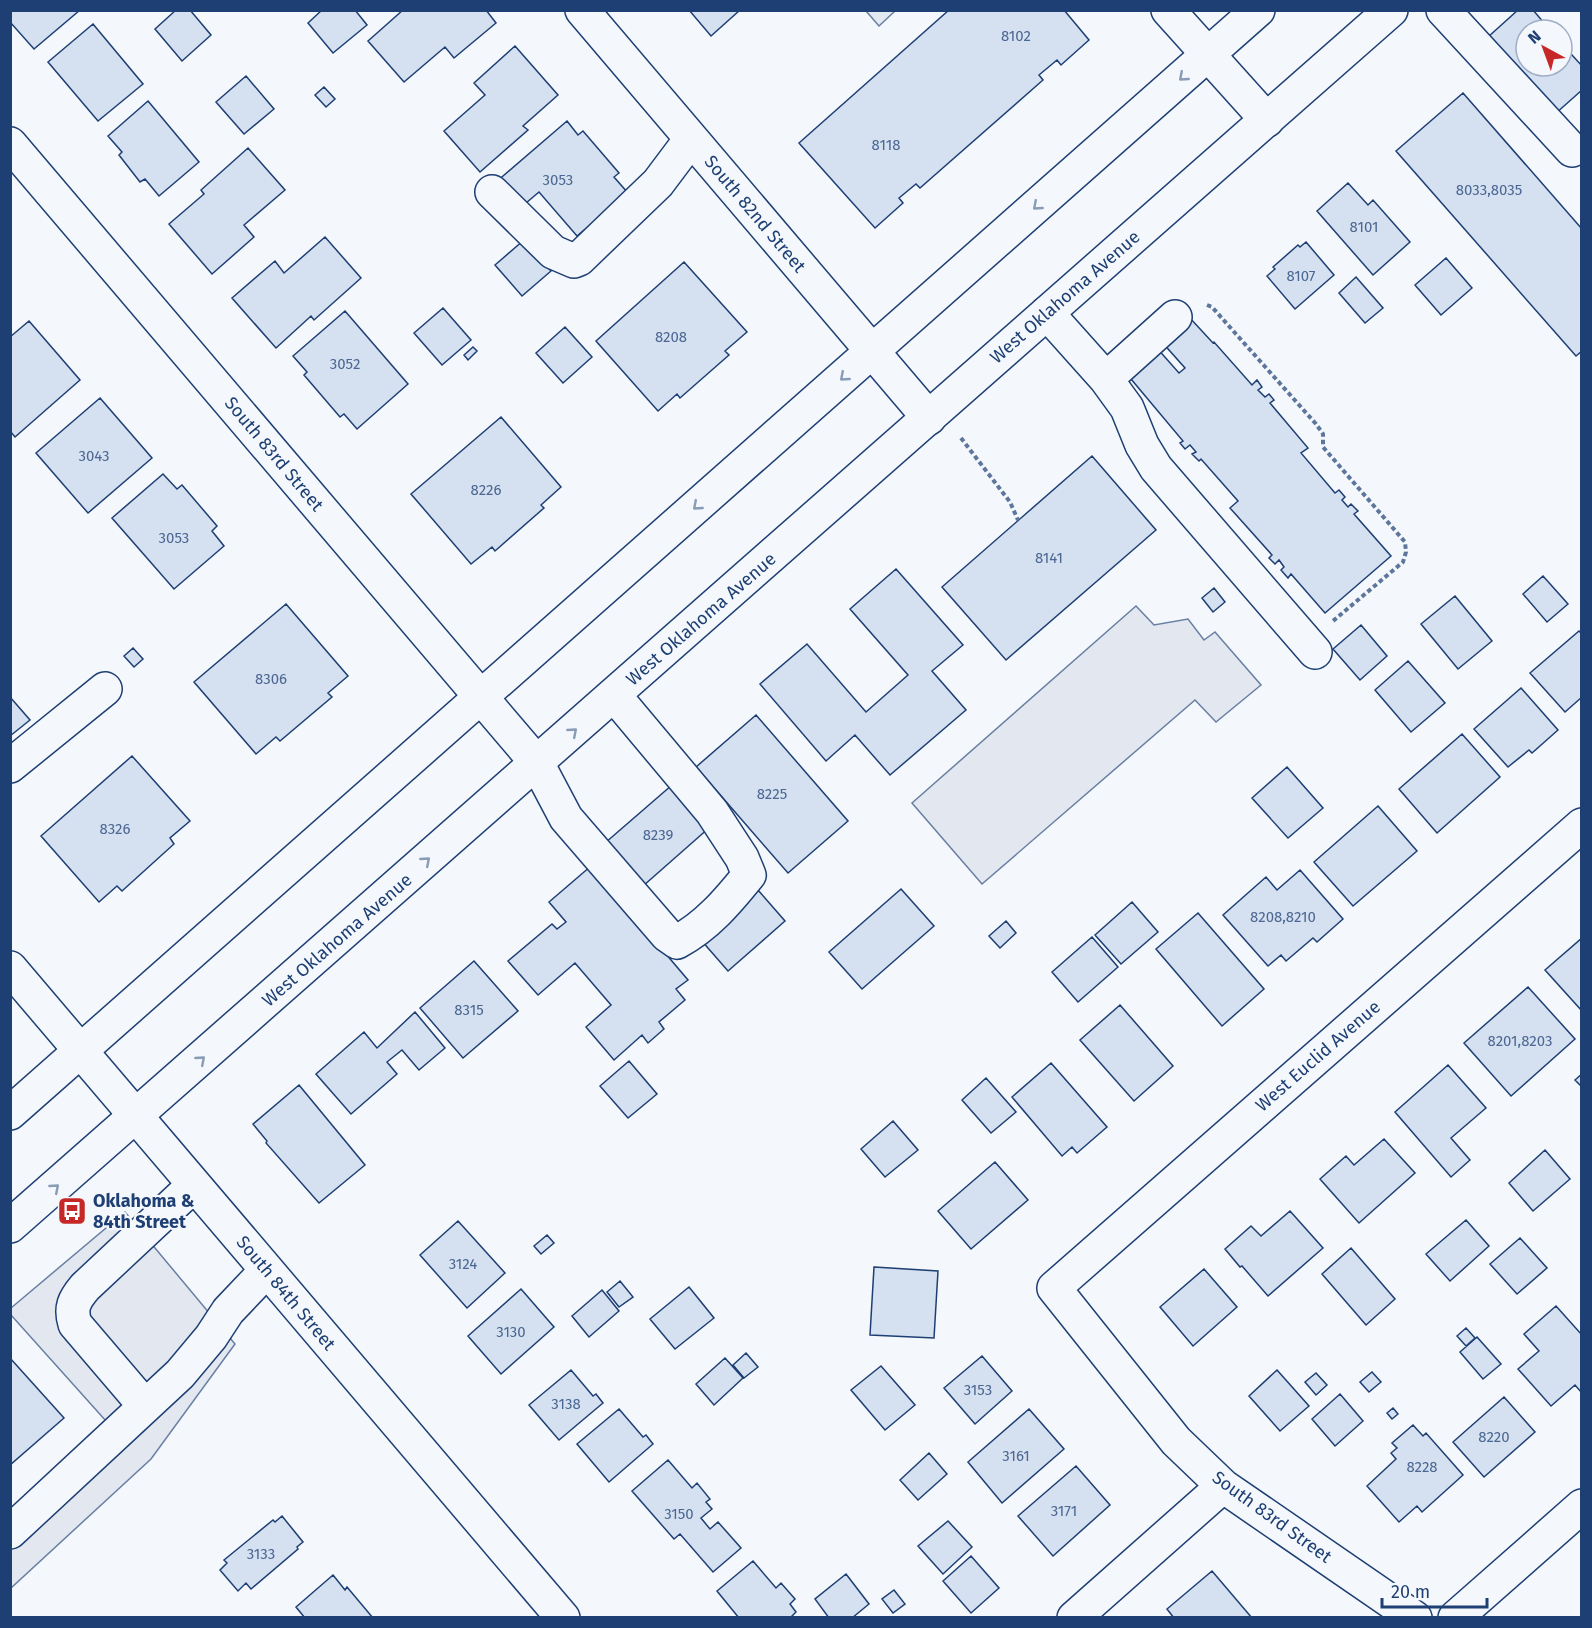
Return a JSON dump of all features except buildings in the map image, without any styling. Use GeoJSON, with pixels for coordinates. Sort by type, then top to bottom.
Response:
{"type":"FeatureCollection","features":[{"type":"Feature","properties":{"kind":"street","name":"South 82nd Street"},"geometry":{"type":"LineString","coordinates":[[582,10],[929,418]]}},
{"type":"Feature","properties":{"kind":"street"},"geometry":{"type":"LineString","coordinates":[[1168,10],[1267,120]]}},
{"type":"Feature","properties":{"kind":"street"},"geometry":{"type":"LineString","coordinates":[[10,1113],[1258,10]]}},
{"type":"Feature","properties":{"kind":"street","name":"West Oklahoma Avenue"},"geometry":{"type":"LineString","coordinates":[[10,1226],[1391,10]]}},
{"type":"Feature","properties":{"kind":"street"},"geometry":{"type":"LineString","coordinates":[[1443,10],[1572,150]]}},
{"type":"Feature","properties":{"kind":"street"},"geometry":{"type":"LineString","coordinates":[[492,192],[553,252],[574,261],[579,259],[658,183],[691,139]]}},
{"type":"Feature","properties":{"kind":"street","name":"South 83rd Street"},"geometry":{"type":"LineString","coordinates":[[10,144],[537,764],[566,818],[658,926],[677,942],[692,934],[724,906],[749,875],[742,858],[712,812],[614,695]]}},
{"type":"Feature","properties":{"kind":"street"},"geometry":{"type":"LineString","coordinates":[[1047,314],[1106,379],[1127,408],[1142,444],[1156,468],[1312,647]]}},
{"type":"Feature","properties":{"kind":"street"},"geometry":{"type":"LineString","coordinates":[[1106,379],[1175,317]]}},
{"type":"Feature","properties":{"kind":"street"},"geometry":{"type":"LineString","coordinates":[[10,766],[105,689]]}},
{"type":"Feature","properties":{"kind":"street","name":"West Euclid Avenue"},"geometry":{"type":"LineString","coordinates":[[1054,1288],[1581,825]]}},
{"type":"Feature","properties":{"kind":"street","name":"South 84th Street"},"geometry":{"type":"LineString","coordinates":[[10,968],[563,1617]]}},
{"type":"Feature","properties":{"kind":"street"},"geometry":{"type":"LineString","coordinates":[[145,1406],[75,1324],[72,1312],[75,1299],[85,1287],[194,1185]]}},
{"type":"Feature","properties":{"kind":"street"},"geometry":{"type":"LineString","coordinates":[[10,1532],[180,1374],[211,1337],[228,1311],[266,1271]]}},
{"type":"Feature","properties":{"kind":"street","name":"South 83rd Street"},"geometry":{"type":"LineString","coordinates":[[1054,1288],[1176,1441],[1223,1486],[1415,1617]]}},
{"type":"Feature","properties":{"kind":"street"},"geometry":{"type":"LineString","coordinates":[[1074,1617],[1223,1486]]}},
{"type":"Feature","properties":{"kind":"street"},"geometry":{"type":"LineString","coordinates":[[1455,1617],[1581,1506]]}},
{"type":"Feature","properties":{"kind":"path"},"geometry":{"type":"LineString","coordinates":[[1175,317],[1179,304],[1195,301],[1212,307],[1316,424],[1323,434],[1323,447],[1405,542],[1406,552],[1403,562],[1312,647]]}},
{"type":"Feature","properties":{"kind":"path"},"geometry":{"type":"LineString","coordinates":[[961,438],[1004,494],[1018,520]]}},
{"type":"Feature","properties":{"kind":"shaded area"},"geometry":{"type":"Polygon","coordinates":[[[866,11],[895,11],[879,26],[866,11]]]}},
{"type":"Feature","properties":{"kind":"shaded area"},"geometry":{"type":"Polygon","coordinates":[[[1136,606],[1154,625],[1188,619],[1204,640],[1215,632],[1261,685],[1216,722],[1195,700],[982,884],[912,803],[1136,606]]]}},
{"type":"Feature","properties":{"kind":"shaded area"},"geometry":{"type":"Polygon","coordinates":[[[125,1212],[235,1344],[151,1459],[11,1588],[11,1515],[106,1421],[11,1315],[11,1308],[125,1212]]]}},
{"type":"Feature","properties":{"kind":"place","name":"Oklahoma & 84th Street"},"geometry":{"type":"Point","coordinates":[72,1211]}}]}
